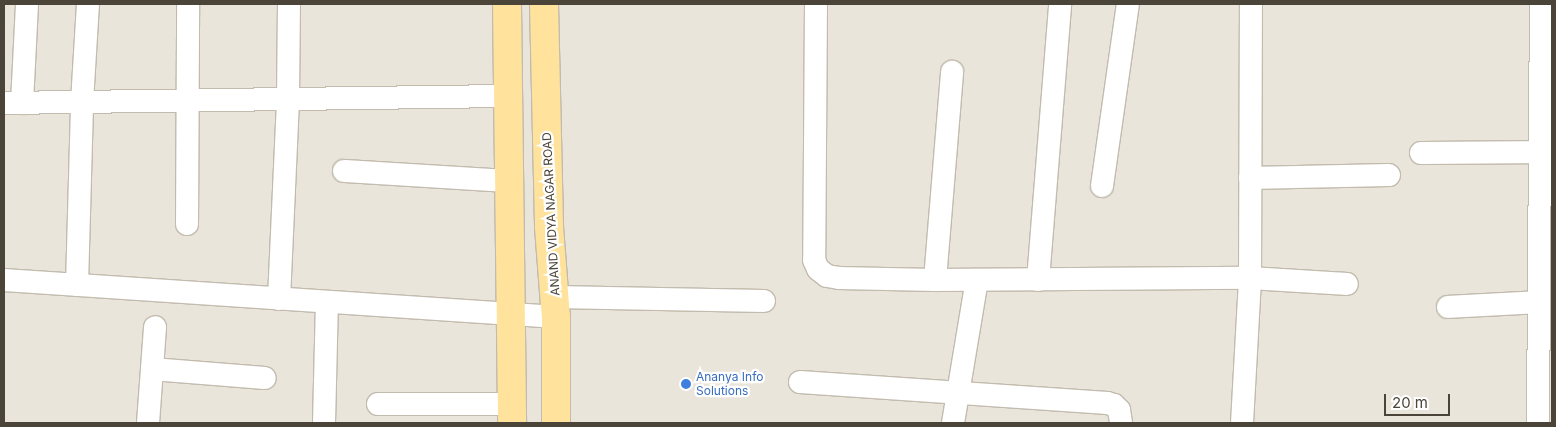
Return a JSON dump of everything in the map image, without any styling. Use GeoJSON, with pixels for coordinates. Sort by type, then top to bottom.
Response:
{"type":"FeatureCollection","features":[{"type":"Feature","properties":{"kind":"main road"},"geometry":{"type":"LineString","coordinates":[[507,4],[512,414]]}},
{"type":"Feature","properties":{"kind":"main road","name":"ANAND VIDYA NAGAR ROAD"},"geometry":{"type":"LineString","coordinates":[[544,4],[549,227],[555,307],[556,423]]}},
{"type":"Feature","properties":{"kind":"street"},"geometry":{"type":"LineString","coordinates":[[27,4],[13,103],[508,96]]}},
{"type":"Feature","properties":{"kind":"street"},"geometry":{"type":"LineString","coordinates":[[77,285],[82,102],[88,4]]}},
{"type":"Feature","properties":{"kind":"street"},"geometry":{"type":"LineString","coordinates":[[187,224],[186,101],[188,4]]}},
{"type":"Feature","properties":{"kind":"street"},"geometry":{"type":"LineString","coordinates":[[279,299],[288,99],[289,4]]}},
{"type":"Feature","properties":{"kind":"street"},"geometry":{"type":"LineString","coordinates":[[816,4],[814,260],[818,269],[827,276],[839,278],[935,280],[1250,278],[1347,284]]}},
{"type":"Feature","properties":{"kind":"street"},"geometry":{"type":"LineString","coordinates":[[1038,280],[1060,4]]}},
{"type":"Feature","properties":{"kind":"street"},"geometry":{"type":"LineString","coordinates":[[1102,186],[1128,4]]}},
{"type":"Feature","properties":{"kind":"street"},"geometry":{"type":"LineString","coordinates":[[1242,423],[1250,278],[1251,4]]}},
{"type":"Feature","properties":{"kind":"street"},"geometry":{"type":"LineString","coordinates":[[1538,423],[1546,328],[1539,302],[1546,152],[1541,4]]}},
{"type":"Feature","properties":{"kind":"street"},"geometry":{"type":"LineString","coordinates":[[935,280],[952,72]]}},
{"type":"Feature","properties":{"kind":"street"},"geometry":{"type":"LineString","coordinates":[[1421,153],[1546,152]]}},
{"type":"Feature","properties":{"kind":"street"},"geometry":{"type":"LineString","coordinates":[[344,171],[509,180]]}},
{"type":"Feature","properties":{"kind":"street"},"geometry":{"type":"LineString","coordinates":[[1250,178],[1389,175]]}},
{"type":"Feature","properties":{"kind":"street"},"geometry":{"type":"LineString","coordinates":[[4,280],[511,314],[555,307],[764,301]]}},
{"type":"Feature","properties":{"kind":"street"},"geometry":{"type":"LineString","coordinates":[[952,423],[977,280]]}},
{"type":"Feature","properties":{"kind":"street"},"geometry":{"type":"LineString","coordinates":[[324,423],[326,302]]}},
{"type":"Feature","properties":{"kind":"street"},"geometry":{"type":"LineString","coordinates":[[1448,307],[1539,302]]}},
{"type":"Feature","properties":{"kind":"street"},"geometry":{"type":"LineString","coordinates":[[148,423],[154,327]]}},
{"type":"Feature","properties":{"kind":"street"},"geometry":{"type":"LineString","coordinates":[[152,369],[265,378]]}},
{"type":"Feature","properties":{"kind":"street"},"geometry":{"type":"LineString","coordinates":[[800,382],[958,391],[1106,403],[1114,405],[1119,410],[1121,423]]}},
{"type":"Feature","properties":{"kind":"street"},"geometry":{"type":"LineString","coordinates":[[378,404],[512,414]]}},
{"type":"Feature","properties":{"kind":"shaded area"},"geometry":{"type":"Polygon","coordinates":[[[4,4],[1552,4],[1552,423],[4,423],[4,4]]]}},
{"type":"Feature","properties":{"kind":"place","name":"Ananya Info Solutions"},"geometry":{"type":"Point","coordinates":[686,384]}}]}
